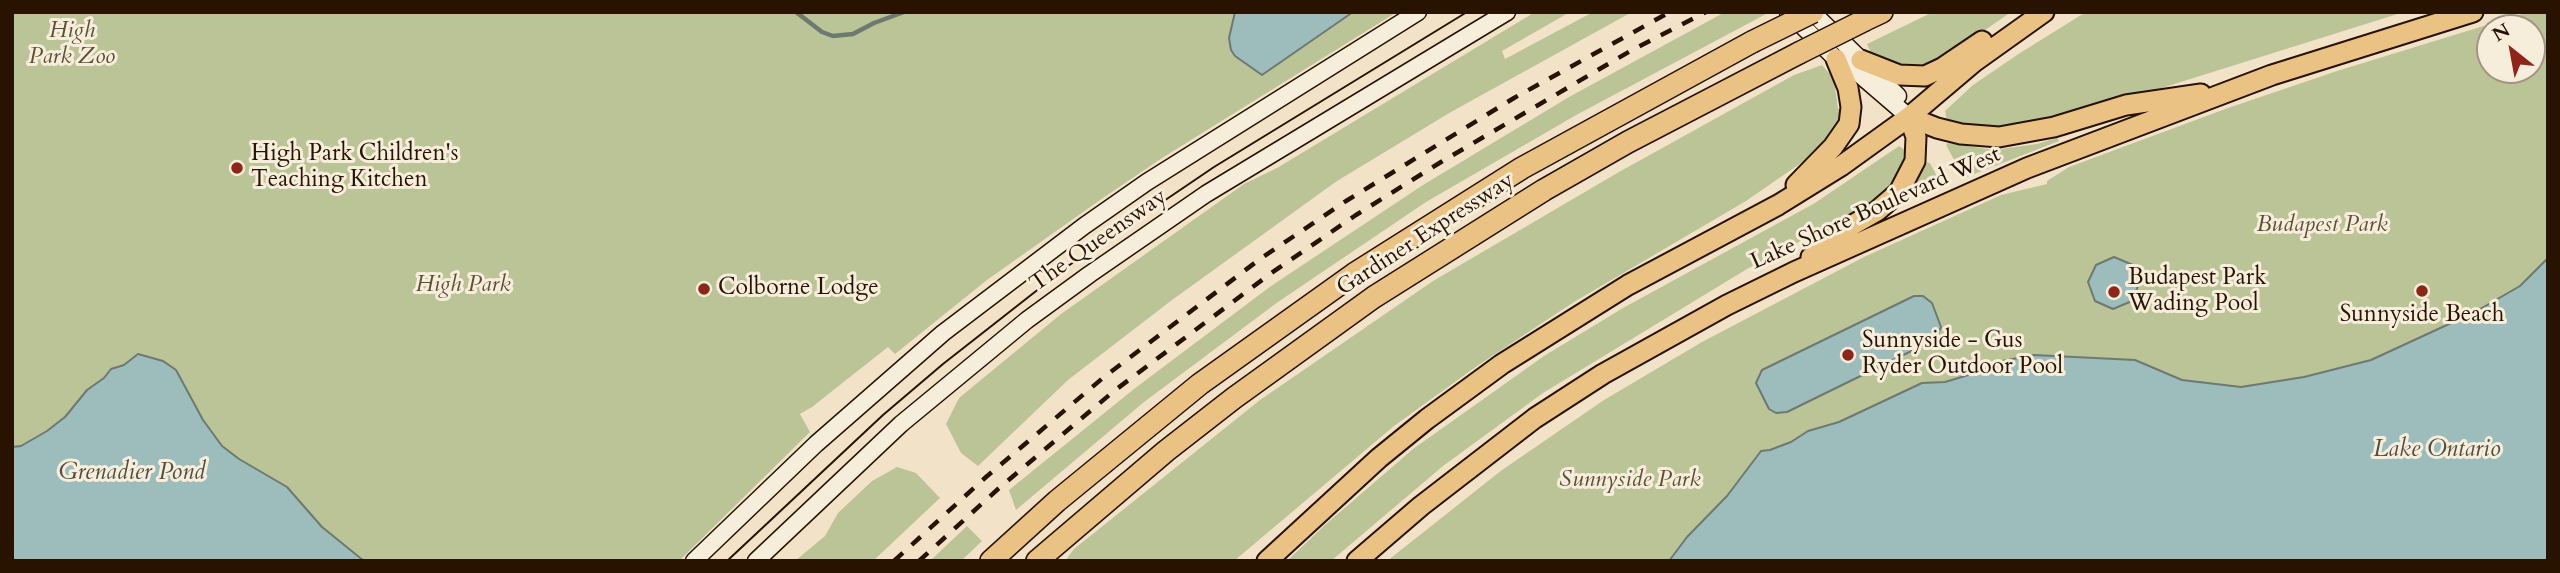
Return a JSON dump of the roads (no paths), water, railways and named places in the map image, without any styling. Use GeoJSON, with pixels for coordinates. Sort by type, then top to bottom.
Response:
{"type":"FeatureCollection","features":[{"type":"Feature","properties":{"kind":"highway","name":"Gardiner Expressway"},"geometry":{"type":"LineString","coordinates":[[991,561],[1057,501],[1200,384],[1354,274],[1522,168],[1752,42],[1813,12]]}},
{"type":"Feature","properties":{"kind":"highway"},"geometry":{"type":"LineString","coordinates":[[1861,60],[1899,75],[1925,76],[1942,68],[2027,12]]}},
{"type":"Feature","properties":{"kind":"highway","name":"Lake Shore Boulevard West"},"geometry":{"type":"LineString","coordinates":[[1267,561],[1379,458],[1502,364],[1628,285],[1778,205],[1841,166],[1909,117],[1974,62],[2044,12]]}},
{"type":"Feature","properties":{"kind":"highway","name":"Lake Shore Boulevard West"},"geometry":{"type":"LineString","coordinates":[[1357,561],[1420,506],[1535,418],[1679,330],[1794,272],[2027,168],[2272,75],[2473,12]]}},
{"type":"Feature","properties":{"kind":"highway","name":"Gardiner Expressway"},"geometry":{"type":"LineString","coordinates":[[1037,561],[1079,523],[1234,398],[1374,297],[1544,190],[1628,142],[1873,16]]}},
{"type":"Feature","properties":{"kind":"highway"},"geometry":{"type":"LineString","coordinates":[[1778,205],[1833,147],[1849,124],[1851,107],[1848,88],[1836,58]]}},
{"type":"Feature","properties":{"kind":"highway"},"geometry":{"type":"LineString","coordinates":[[1909,117],[1961,134],[1999,137],[2028,133],[2126,104],[2237,89]]}},
{"type":"Feature","properties":{"kind":"highway"},"geometry":{"type":"LineString","coordinates":[[1794,272],[1842,231],[1877,211],[1899,192],[1915,161],[1916,137],[1909,117]]}},
{"type":"Feature","properties":{"kind":"main road","name":"The Queensway"},"geometry":{"type":"LineString","coordinates":[[694,561],[816,444],[893,375],[974,309],[1147,182],[1418,12]]}},
{"type":"Feature","properties":{"kind":"main road","name":"The Queensway"},"geometry":{"type":"LineString","coordinates":[[756,561],[901,424],[1027,320],[1206,194],[1507,12]]}},
{"type":"Feature","properties":{"kind":"main road"},"geometry":{"type":"LineString","coordinates":[[1788,12],[1836,58],[1852,68],[1909,117]]}},
{"type":"Feature","properties":{"kind":"main road"},"geometry":{"type":"LineString","coordinates":[[1813,12],[1904,102],[1909,117]]}},
{"type":"Feature","properties":{"kind":"water"},"geometry":{"type":"Polygon","coordinates":[[[1235,12],[1353,12],[1262,75],[1235,56],[1231,50],[1229,38],[1235,12]]]}},
{"type":"Feature","properties":{"kind":"water","name":"Budapest Park Wading Pool"},"geometry":{"type":"Polygon","coordinates":[[[2114,257],[2133,265],[2140,281],[2132,301],[2113,309],[2095,301],[2088,282],[2096,265],[2114,257]]]}},
{"type":"Feature","properties":{"kind":"water","name":"Lake Ontario"},"geometry":{"type":"Polygon","coordinates":[[[2548,258],[2548,561],[1669,561],[1687,537],[1727,496],[1761,451],[1791,442],[1808,431],[1839,422],[1922,383],[1945,382],[1985,370],[2002,361],[2034,355],[2135,360],[2182,380],[2241,387],[2304,377],[2371,360],[2475,312],[2520,286],[2548,258]]]}},
{"type":"Feature","properties":{"kind":"water","name":"Sunnyside - Gus Ryder Outdoor Pool"},"geometry":{"type":"Polygon","coordinates":[[[1914,296],[1923,296],[1932,303],[1941,327],[1936,339],[1787,412],[1776,413],[1769,409],[1756,383],[1762,370],[1914,296]]]}},
{"type":"Feature","properties":{"kind":"water","name":"Grenadier Pond"},"geometry":{"type":"Polygon","coordinates":[[[138,354],[163,361],[176,370],[203,420],[222,446],[287,487],[322,527],[364,561],[12,561],[12,447],[21,446],[47,431],[65,417],[87,390],[104,378],[111,369],[124,365],[138,354]]]}},
{"type":"Feature","properties":{"kind":"waterway"},"geometry":{"type":"LineString","coordinates":[[796,12],[822,32],[833,36],[853,34],[904,12]]}},
{"type":"Feature","properties":{"kind":"tram line"},"geometry":{"type":"LineString","coordinates":[[727,561],[883,415],[1068,266],[1214,167],[1467,12]]}},
{"type":"Feature","properties":{"kind":"railway"},"geometry":{"type":"LineString","coordinates":[[894,561],[986,477],[1104,377],[1260,259],[1346,201],[1514,98],[1670,12]]}},
{"type":"Feature","properties":{"kind":"railway"},"geometry":{"type":"LineString","coordinates":[[919,561],[998,489],[1114,391],[1270,274],[1356,215],[1441,162],[1632,50],[1706,12]]}},
{"type":"Feature","properties":{"kind":"place","name":"High Park Children's Teaching Kitchen"},"geometry":{"type":"Point","coordinates":[237,168]}},
{"type":"Feature","properties":{"kind":"place","name":"Colborne Lodge"},"geometry":{"type":"Point","coordinates":[704,289]}},
{"type":"Feature","properties":{"kind":"place","name":"Sunnyside Beach"},"geometry":{"type":"Point","coordinates":[2422,291]}},
{"type":"Feature","properties":{"kind":"place","name":"Budapest Park Wading Pool"},"geometry":{"type":"Point","coordinates":[2114,292]}},
{"type":"Feature","properties":{"kind":"place","name":"Sunnyside - Gus Ryder Outdoor Pool"},"geometry":{"type":"Point","coordinates":[1848,355]}},
{"type":"Feature","properties":{"kind":"park label","name":"High Park Zoo"},"geometry":{"type":"Point","coordinates":[72,45]}},
{"type":"Feature","properties":{"kind":"park label","name":"Budapest Park"},"geometry":{"type":"Point","coordinates":[2322,226]}},
{"type":"Feature","properties":{"kind":"park label","name":"High Park"},"geometry":{"type":"Point","coordinates":[463,286]}},
{"type":"Feature","properties":{"kind":"park label","name":"Sunnyside Park"},"geometry":{"type":"Point","coordinates":[1630,481]}}]}
